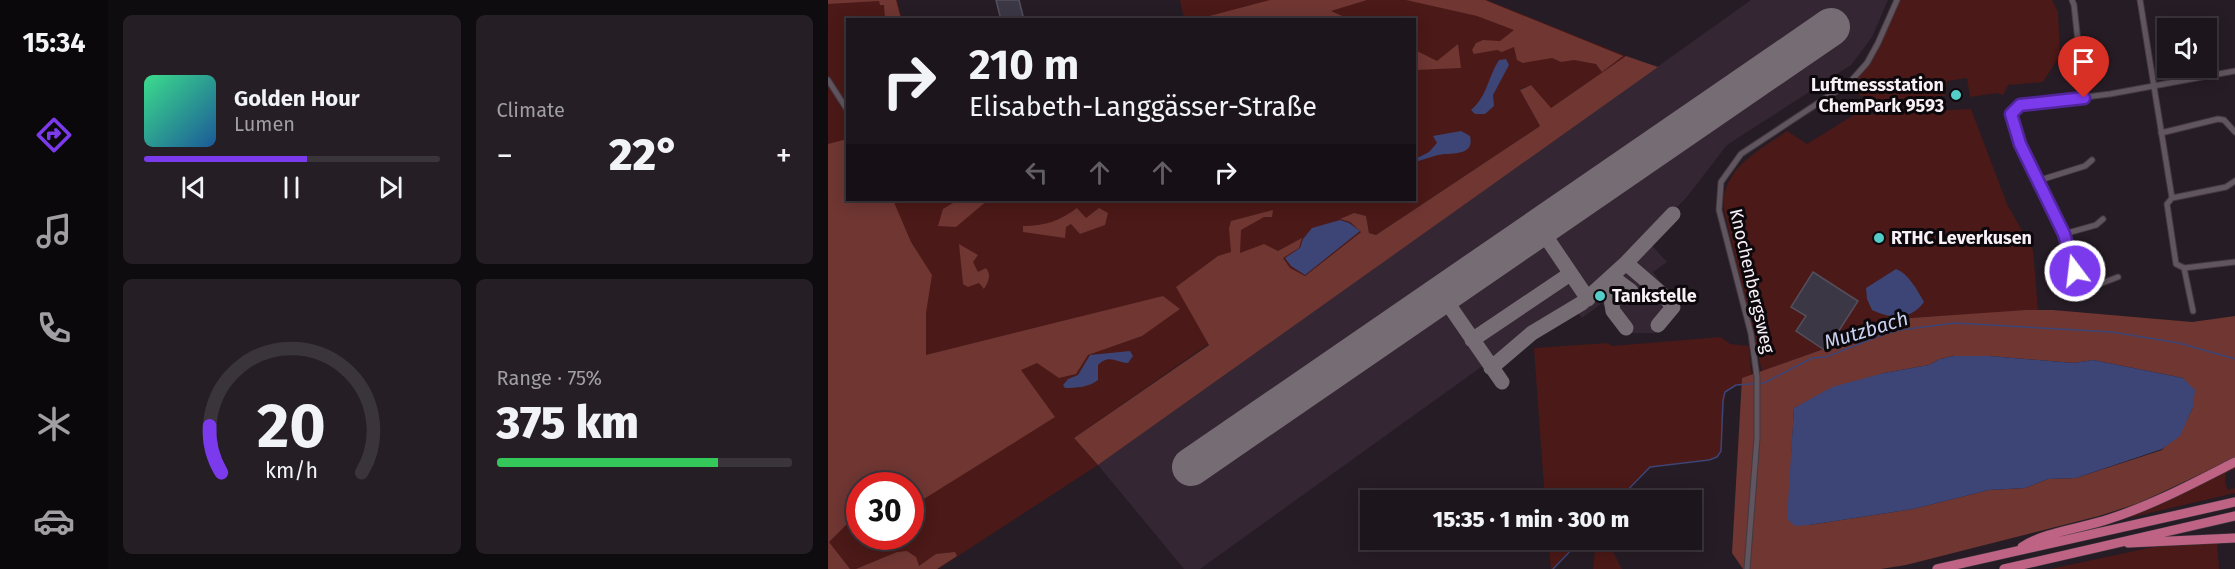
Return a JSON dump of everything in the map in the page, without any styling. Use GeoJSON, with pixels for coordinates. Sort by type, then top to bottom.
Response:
{"type":"FeatureCollection","features":[{"type":"Feature","properties":{"kind":"highway"},"geometry":{"type":"LineString","coordinates":[[2018,550],[2032,540],[2075,530],[2133,511],[2235,462]]}},
{"type":"Feature","properties":{"kind":"highway"},"geometry":{"type":"LineString","coordinates":[[1938,569],[2235,502]]}},
{"type":"Feature","properties":{"kind":"highway"},"geometry":{"type":"LineString","coordinates":[[2004,569],[2235,516]]}},
{"type":"Feature","properties":{"kind":"highway"},"geometry":{"type":"LineString","coordinates":[[2120,542],[2140,544],[2235,538]]}},
{"type":"Feature","properties":{"kind":"street"},"geometry":{"type":"LineString","coordinates":[[2072,0],[2084,98]]}},
{"type":"Feature","properties":{"kind":"street"},"geometry":{"type":"LineString","coordinates":[[2140,0],[2172,198]]}},
{"type":"Feature","properties":{"kind":"street","name":"Knochenbergsweg"},"geometry":{"type":"LineString","coordinates":[[1747,569],[1757,438],[1757,377],[1751,334],[1719,210],[1721,182],[1741,154],[1850,82],[1867,63],[1895,3]]}},
{"type":"Feature","properties":{"kind":"street"},"geometry":{"type":"LineString","coordinates":[[2118,277],[2089,288],[2083,293],[2078,284],[2064,234],[2020,144],[2011,114],[2020,105],[2084,98],[2235,71]]}},
{"type":"Feature","properties":{"kind":"street"},"geometry":{"type":"LineString","coordinates":[[828,80],[846,108]]}},
{"type":"Feature","properties":{"kind":"street"},"geometry":{"type":"LineString","coordinates":[[2161,133],[2218,119],[2224,120],[2235,132]]}},
{"type":"Feature","properties":{"kind":"street"},"geometry":{"type":"LineString","coordinates":[[2037,181],[2085,166],[2092,160]]}},
{"type":"Feature","properties":{"kind":"street"},"geometry":{"type":"LineString","coordinates":[[2235,181],[2226,187],[2172,198],[2167,204],[2176,264],[2184,268],[2235,261]]}},
{"type":"Feature","properties":{"kind":"street"},"geometry":{"type":"LineString","coordinates":[[2064,234],[2096,225],[2103,219]]}},
{"type":"Feature","properties":{"kind":"street"},"geometry":{"type":"LineString","coordinates":[[2184,268],[2193,311]]}},
{"type":"Feature","properties":{"kind":"shaded area"},"geometry":{"type":"Polygon","coordinates":[[[828,0],[897,0],[902,18],[846,18],[846,201],[1416,201],[1416,18],[1184,18],[1180,0],[1487,0],[1626,56],[1550,109],[1531,85],[1520,89],[1540,126],[1376,235],[1369,233],[1366,216],[1341,219],[1350,222],[1361,232],[1304,277],[1074,438],[1098,465],[938,569],[849,569],[828,547],[828,0]]]}},
{"type":"Feature","properties":{"kind":"shaded area"},"geometry":{"type":"Polygon","coordinates":[[[828,0],[896,0],[901,18],[885,18],[884,5],[880,5],[879,1],[828,4],[828,0]]]}},
{"type":"Feature","properties":{"kind":"shaded area"},"geometry":{"type":"Polygon","coordinates":[[[1270,0],[1367,0],[1331,11],[1347,18],[1202,18],[1270,0]]]}},
{"type":"Feature","properties":{"kind":"shaded area"},"geometry":{"type":"Polygon","coordinates":[[[1406,0],[1485,0],[1623,56],[1602,72],[1596,64],[1574,60],[1561,62],[1552,58],[1523,63],[1517,60],[1514,47],[1502,52],[1497,50],[1474,54],[1472,50],[1476,43],[1483,40],[1500,41],[1514,30],[1477,16],[1406,0]]]}},
{"type":"Feature","properties":{"kind":"shaded area"},"geometry":{"type":"Polygon","coordinates":[[[1751,0],[1888,0],[1872,37],[1851,65],[1727,145],[1686,198],[1646,239],[1667,262],[1653,272],[1679,308],[1659,333],[1625,333],[1602,303],[1582,318],[1570,303],[1200,569],[1184,569],[1098,465],[1751,0]]]}},
{"type":"Feature","properties":{"kind":"shaded area"},"geometry":{"type":"Polygon","coordinates":[[[1900,0],[2052,0],[2058,12],[2060,55],[2043,82],[2008,85],[2003,95],[1997,93],[1970,97],[1967,78],[1947,81],[1945,96],[1870,101],[1847,88],[1871,61],[1900,0]]]}},
{"type":"Feature","properties":{"kind":"shaded area"},"geometry":{"type":"Polygon","coordinates":[[[1458,44],[1461,68],[1416,70],[1416,50],[1437,61],[1458,44]]]}},
{"type":"Feature","properties":{"kind":"shaded area"},"geometry":{"type":"Polygon","coordinates":[[[1626,56],[1658,67],[1098,465],[1074,438],[1209,345],[1176,287],[1218,256],[1231,252],[1229,228],[1231,221],[1273,210],[1272,217],[1264,217],[1241,230],[1240,253],[1264,244],[1278,251],[1302,238],[1299,248],[1283,258],[1290,268],[1305,276],[1361,232],[1350,222],[1340,219],[1354,213],[1366,216],[1369,233],[1376,235],[1540,126],[1520,90],[1531,85],[1551,108],[1626,56]]]}},
{"type":"Feature","properties":{"kind":"shaded area","name":"RTHC Leverkusen"},"geometry":{"type":"Polygon","coordinates":[[[1971,109],[2007,204],[2033,250],[2038,310],[1911,318],[1762,371],[1724,210],[1724,196],[1734,172],[1753,154],[1787,131],[1807,144],[1854,115],[1971,109]]]}},
{"type":"Feature","properties":{"kind":"shaded area"},"geometry":{"type":"Polygon","coordinates":[[[846,139],[846,201],[893,201],[911,242],[932,275],[926,313],[926,355],[1163,296],[1180,309],[1142,336],[1088,355],[1076,374],[1059,378],[1037,363],[1021,370],[1055,417],[924,499],[924,472],[846,472],[846,525],[829,542],[850,569],[828,569],[828,144],[846,139]]]}},
{"type":"Feature","properties":{"kind":"shaded area"},"geometry":{"type":"Polygon","coordinates":[[[956,201],[987,201],[956,227],[938,226],[943,209],[956,201]]]}},
{"type":"Feature","properties":{"kind":"shaded area"},"geometry":{"type":"Polygon","coordinates":[[[1077,208],[1086,218],[1099,208],[1108,213],[1105,225],[1080,234],[1071,224],[1066,227],[1065,238],[1023,232],[1023,226],[1052,222],[1077,208]]]}},
{"type":"Feature","properties":{"kind":"shaded area"},"geometry":{"type":"Polygon","coordinates":[[[959,244],[978,255],[973,262],[978,272],[986,268],[988,271],[989,279],[984,289],[979,283],[968,287],[963,284],[959,244]]]}},
{"type":"Feature","properties":{"kind":"shaded area"},"geometry":{"type":"Polygon","coordinates":[[[2026,310],[2053,310],[2192,322],[2235,316],[2235,458],[2139,503],[2099,516],[1906,565],[1881,569],[1743,569],[1732,553],[1742,378],[1911,318],[2026,310]],[[1954,356],[1940,359],[1929,365],[1884,373],[1794,408],[1791,463],[1809,525],[1913,509],[1989,490],[2025,488],[2048,479],[2076,478],[2162,450],[2187,420],[2193,407],[2183,378],[2093,360],[2074,363],[1989,356],[1954,356]]]}},
{"type":"Feature","properties":{"kind":"shaded area"},"geometry":{"type":"Polygon","coordinates":[[[1721,337],[1730,344],[1749,346],[1752,383],[1736,385],[1725,392],[1721,451],[1717,457],[1650,467],[1627,490],[1544,490],[1534,348],[1608,343],[1612,346],[1721,337]]]}},
{"type":"Feature","properties":{"kind":"shaded area"},"geometry":{"type":"Polygon","coordinates":[[[2235,466],[2235,469],[2226,473],[2225,483],[2228,490],[2235,488],[2235,493],[2128,518],[2235,466]]]}},
{"type":"Feature","properties":{"kind":"shaded area"},"geometry":{"type":"Polygon","coordinates":[[[2217,543],[2219,569],[2050,569],[2153,547],[2217,543]]]}},
{"type":"Feature","properties":{"kind":"shaded area"},"geometry":{"type":"Polygon","coordinates":[[[1549,550],[1571,550],[1553,569],[1551,569],[1549,550]]]}},
{"type":"Feature","properties":{"kind":"shaded area"},"geometry":{"type":"Polygon","coordinates":[[[1595,550],[1613,550],[1622,569],[1593,569],[1595,550]]]}},
{"type":"Feature","properties":{"kind":"shaded area"},"geometry":{"type":"Polygon","coordinates":[[[907,551],[916,557],[919,566],[936,554],[955,552],[957,556],[937,569],[856,569],[897,552],[907,551]]]}},
{"type":"Feature","properties":{"kind":"water"},"geometry":{"type":"Polygon","coordinates":[[[1506,59],[1509,65],[1493,95],[1494,106],[1485,114],[1475,114],[1471,110],[1481,99],[1495,66],[1499,60],[1506,59]]]}},
{"type":"Feature","properties":{"kind":"water"},"geometry":{"type":"Polygon","coordinates":[[[1461,131],[1470,136],[1471,143],[1466,150],[1461,152],[1438,155],[1416,162],[1416,158],[1429,152],[1437,143],[1433,136],[1461,131]]]}},
{"type":"Feature","properties":{"kind":"water"},"geometry":{"type":"Polygon","coordinates":[[[1340,220],[1360,231],[1305,275],[1291,266],[1285,258],[1300,248],[1303,239],[1312,228],[1340,220]]]}},
{"type":"Feature","properties":{"kind":"water"},"geometry":{"type":"Polygon","coordinates":[[[1896,269],[1909,278],[1924,302],[1913,313],[1900,317],[1872,310],[1867,299],[1866,288],[1896,269]]]}},
{"type":"Feature","properties":{"kind":"water"},"geometry":{"type":"Polygon","coordinates":[[[1130,351],[1133,356],[1128,363],[1109,359],[1098,365],[1098,380],[1095,382],[1074,388],[1065,388],[1063,385],[1068,379],[1078,375],[1090,355],[1130,351]]]}},
{"type":"Feature","properties":{"kind":"water"},"geometry":{"type":"Polygon","coordinates":[[[1954,356],[1989,356],[2074,363],[2093,360],[2183,378],[2195,390],[2193,407],[2180,436],[2162,449],[2076,478],[2048,479],[2025,488],[1989,490],[1913,509],[1809,525],[1795,526],[1787,519],[1794,408],[1832,387],[1884,373],[1929,365],[1940,359],[1954,356]]]}},
{"type":"Feature","properties":{"kind":"building"},"geometry":{"type":"Polygon","coordinates":[[[996,0],[1019,0],[1024,18],[1000,18],[996,0]]]}},
{"type":"Feature","properties":{"kind":"building"},"geometry":{"type":"Polygon","coordinates":[[[1813,272],[1858,301],[1826,351],[1796,331],[1806,316],[1791,307],[1813,272]]]}},
{"type":"Feature","properties":{"kind":"waterway","name":"Mutzbach"},"geometry":{"type":"LineString","coordinates":[[1628,490],[1650,467],[1717,457],[1721,451],[1725,392],[1736,385],[1764,383],[1812,358],[1826,357],[1900,330],[1955,323],[2112,332],[2179,343],[2235,359]]}},
{"type":"Feature","properties":{"kind":"waterway","name":"Mutzbach"},"geometry":{"type":"LineString","coordinates":[[1553,569],[1571,550]]}},
{"type":"Feature","properties":{"kind":"taxiway"},"geometry":{"type":"LineString","coordinates":[[1626,263],[1673,214]]}},
{"type":"Feature","properties":{"kind":"taxiway"},"geometry":{"type":"LineString","coordinates":[[1540,228],[1588,299]]}},
{"type":"Feature","properties":{"kind":"taxiway"},"geometry":{"type":"LineString","coordinates":[[1491,368],[1532,333],[1582,303],[1626,263],[1663,295],[1673,307],[1658,325]]}},
{"type":"Feature","properties":{"kind":"taxiway"},"geometry":{"type":"LineString","coordinates":[[1472,340],[1570,274]]}},
{"type":"Feature","properties":{"kind":"taxiway"},"geometry":{"type":"LineString","coordinates":[[1612,277],[1631,291]]}},
{"type":"Feature","properties":{"kind":"taxiway"},"geometry":{"type":"LineString","coordinates":[[1608,281],[1613,311],[1626,328]]}},
{"type":"Feature","properties":{"kind":"taxiway"},"geometry":{"type":"LineString","coordinates":[[1442,295],[1502,382]]}},
{"type":"Feature","properties":{"kind":"runway"},"geometry":{"type":"LineString","coordinates":[[1191,467],[1831,27]]}},
{"type":"Feature","properties":{"kind":"place","name":"Luftmessstation ChemPark 9593"},"geometry":{"type":"Point","coordinates":[1956,95]}},
{"type":"Feature","properties":{"kind":"place","name":"RTHC Leverkusen"},"geometry":{"type":"Point","coordinates":[1879,238]}},
{"type":"Feature","properties":{"kind":"place","name":"Tankstelle"},"geometry":{"type":"Point","coordinates":[1600,296]}},
{"type":"Feature","properties":{"kind":"route"},"geometry":{"type":"LineString","coordinates":[[2075,271],[2064,234],[2020,144],[2011,114],[2020,105],[2084,98]]}}]}
